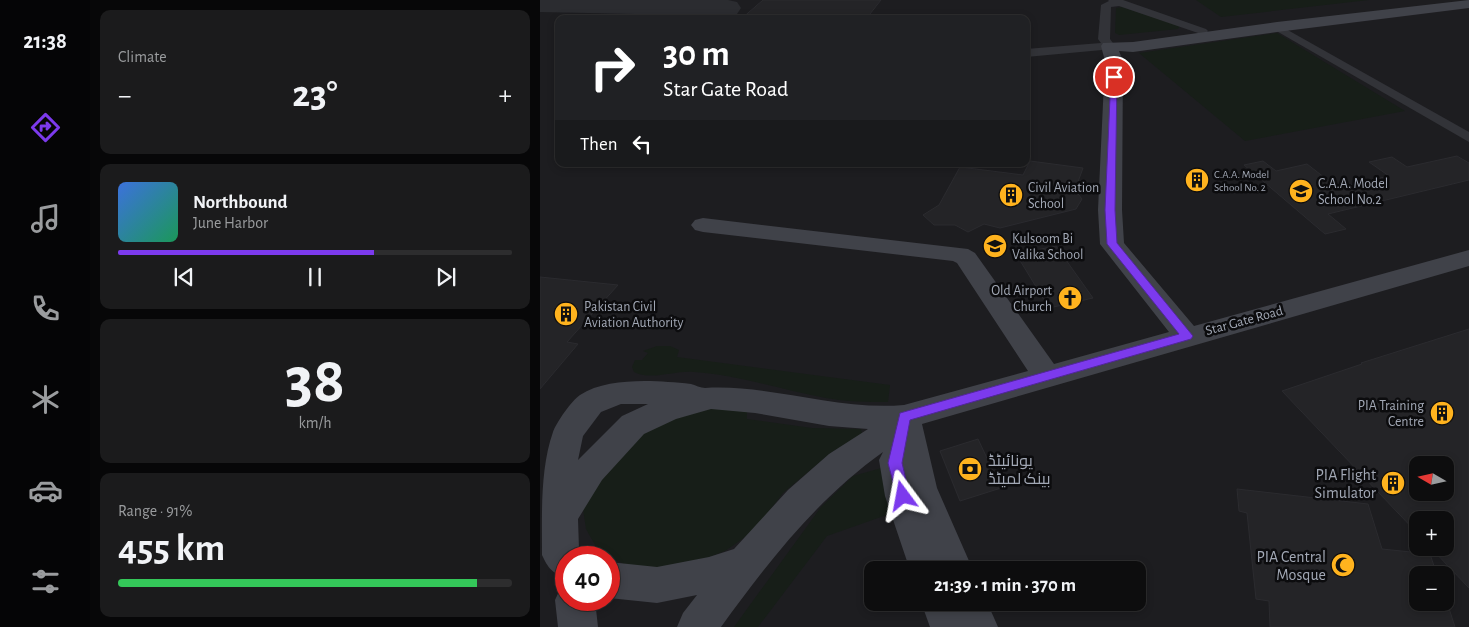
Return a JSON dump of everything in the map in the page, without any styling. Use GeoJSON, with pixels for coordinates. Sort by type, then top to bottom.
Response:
{"type":"FeatureCollection","features":[{"type":"Feature","properties":{"kind":"street"},"geometry":{"type":"LineString","coordinates":[[1425,6],[1448,0]]}},
{"type":"Feature","properties":{"kind":"street"},"geometry":{"type":"LineString","coordinates":[[1187,336],[1112,244],[1110,210],[1114,61],[1107,40],[1106,5],[1115,1],[1202,31]]}},
{"type":"Feature","properties":{"kind":"street"},"geometry":{"type":"LineString","coordinates":[[1030,52],[1107,40],[1327,18],[1425,6],[1469,4]]}},
{"type":"Feature","properties":{"kind":"street"},"geometry":{"type":"LineString","coordinates":[[1107,40],[1133,47],[1277,27],[1327,18]]}},
{"type":"Feature","properties":{"kind":"street"},"geometry":{"type":"LineString","coordinates":[[1277,27],[1469,138]]}},
{"type":"Feature","properties":{"kind":"street"},"geometry":{"type":"LineString","coordinates":[[703,225],[959,254],[966,258],[1047,376]]}},
{"type":"Feature","properties":{"kind":"street","name":"Star Gate Road"},"geometry":{"type":"LineString","coordinates":[[904,416],[1469,258]]}},
{"type":"Feature","properties":{"kind":"street"},"geometry":{"type":"LineString","coordinates":[[561,546],[559,470],[568,433],[590,404],[618,393],[667,393],[755,401],[829,414],[893,418],[904,416]]}},
{"type":"Feature","properties":{"kind":"street"},"geometry":{"type":"LineString","coordinates":[[560,517],[590,470],[633,425],[667,409],[711,398]]}},
{"type":"Feature","properties":{"kind":"street"},"geometry":{"type":"LineString","coordinates":[[707,618],[746,561],[800,501],[842,464],[882,436],[904,416]]}},
{"type":"Feature","properties":{"kind":"street"},"geometry":{"type":"LineString","coordinates":[[904,416],[895,463],[903,496],[926,561]]}},
{"type":"Feature","properties":{"kind":"street"},"geometry":{"type":"LineString","coordinates":[[904,416],[920,488],[950,561]]}},
{"type":"Feature","properties":{"kind":"street"},"geometry":{"type":"LineString","coordinates":[[620,581],[657,585],[708,575],[746,561]]}},
{"type":"Feature","properties":{"kind":"street"},"geometry":{"type":"LineString","coordinates":[[577,611],[578,627]]}},
{"type":"Feature","properties":{"kind":"street"},"geometry":{"type":"LineString","coordinates":[[944,611],[950,627]]}},
{"type":"Feature","properties":{"kind":"street"},"geometry":{"type":"LineString","coordinates":[[972,611],[978,627]]}},
{"type":"Feature","properties":{"kind":"shaded area"},"geometry":{"type":"Polygon","coordinates":[[[540,0],[1469,0],[1469,627],[540,627],[540,0]]]}},
{"type":"Feature","properties":{"kind":"shaded area"},"geometry":{"type":"Polygon","coordinates":[[[1196,0],[1369,0],[1221,17],[1196,0]]]}},
{"type":"Feature","properties":{"kind":"shaded area"},"geometry":{"type":"Polygon","coordinates":[[[1122,7],[1180,26],[1178,29],[1119,35],[1115,33],[1116,8],[1122,7]]]}},
{"type":"Feature","properties":{"kind":"shaded area"},"geometry":{"type":"Polygon","coordinates":[[[1277,33],[1405,111],[1245,141],[1139,53],[1277,33]]]}},
{"type":"Feature","properties":{"kind":"shaded area"},"geometry":{"type":"Polygon","coordinates":[[[657,346],[670,346],[679,350],[677,357],[890,385],[888,402],[857,402],[834,399],[744,379],[711,374],[687,372],[648,376],[634,372],[632,367],[635,360],[642,360],[648,353],[643,351],[657,346]]]}},
{"type":"Feature","properties":{"kind":"shaded area"},"geometry":{"type":"Polygon","coordinates":[[[710,408],[747,411],[747,419],[812,428],[861,429],[862,434],[832,452],[783,493],[754,531],[725,551],[691,564],[654,570],[620,562],[620,546],[596,546],[586,529],[582,502],[593,476],[656,421],[710,408]]]}},
{"type":"Feature","properties":{"kind":"shaded area"},"geometry":{"type":"Polygon","coordinates":[[[885,467],[898,511],[827,536],[758,627],[734,627],[821,507],[853,476],[885,467]]]}},
{"type":"Feature","properties":{"kind":"building"},"geometry":{"type":"Polygon","coordinates":[[[763,0],[881,0],[869,15],[746,15],[763,0]]]}},
{"type":"Feature","properties":{"kind":"building","name":"C.A.A. Model School No.2"},"geometry":{"type":"Polygon","coordinates":[[[1457,156],[1469,163],[1469,180],[1328,214],[1346,229],[1325,234],[1244,165],[1263,161],[1276,171],[1307,164],[1338,188],[1389,176],[1369,162],[1392,157],[1407,167],[1457,156]]]}},
{"type":"Feature","properties":{"kind":"building","name":"Civil Aviation School"},"geometry":{"type":"Polygon","coordinates":[[[1030,161],[1083,168],[1075,190],[1082,199],[1076,209],[1000,228],[984,224],[968,232],[955,225],[934,225],[923,215],[939,205],[960,167],[1023,175],[1027,167],[1030,167],[1030,161]]]}},
{"type":"Feature","properties":{"kind":"building"},"geometry":{"type":"Polygon","coordinates":[[[1056,246],[1093,298],[1049,308],[1016,254],[1056,246]]]}},
{"type":"Feature","properties":{"kind":"building","name":"Pakistan Civil Aviation Authority"},"geometry":{"type":"Polygon","coordinates":[[[540,277],[618,285],[567,342],[578,344],[540,389],[540,277]]]}},
{"type":"Feature","properties":{"kind":"building"},"geometry":{"type":"Polygon","coordinates":[[[1469,329],[1469,588],[1454,572],[1454,566],[1448,566],[1439,556],[1454,556],[1454,511],[1409,511],[1409,525],[1282,391],[1469,329]]]}},
{"type":"Feature","properties":{"kind":"building","name":"یونائیٹڈ بینک لمیٹڈ"},"geometry":{"type":"Polygon","coordinates":[[[978,439],[1001,488],[960,501],[940,451],[978,439]]]}},
{"type":"Feature","properties":{"kind":"building","name":"PIA Central Mosque"},"geometry":{"type":"Polygon","coordinates":[[[1237,489],[1368,504],[1382,549],[1409,552],[1409,556],[1431,556],[1434,566],[1409,566],[1409,611],[1450,611],[1455,627],[1270,627],[1269,601],[1256,599],[1247,513],[1239,511],[1237,489]]]}},
{"type":"Feature","properties":{"kind":"taxiway"},"geometry":{"type":"LineString","coordinates":[[540,4],[728,8]]}},
{"type":"Feature","properties":{"kind":"place","name":"C.A.A. Model School No. 2"},"geometry":{"type":"Point","coordinates":[1197,180]}},
{"type":"Feature","properties":{"kind":"place","name":"C.A.A. Model School No.2"},"geometry":{"type":"Point","coordinates":[1301,191]}},
{"type":"Feature","properties":{"kind":"place","name":"Civil Aviation School"},"geometry":{"type":"Point","coordinates":[1011,195]}},
{"type":"Feature","properties":{"kind":"place","name":"Kulsoom Bi Valika School"},"geometry":{"type":"Point","coordinates":[995,246]}},
{"type":"Feature","properties":{"kind":"place","name":"Old Airport Church"},"geometry":{"type":"Point","coordinates":[1070,298]}},
{"type":"Feature","properties":{"kind":"place","name":"Pakistan Civil Aviation Authority"},"geometry":{"type":"Point","coordinates":[566,314]}},
{"type":"Feature","properties":{"kind":"place","name":"PIA Training Centre"},"geometry":{"type":"Point","coordinates":[1442,413]}},
{"type":"Feature","properties":{"kind":"place","name":"یونائیٹڈ بینک لمیٹڈ"},"geometry":{"type":"Point","coordinates":[970,469]}},
{"type":"Feature","properties":{"kind":"place","name":"PIA Flight Simulator"},"geometry":{"type":"Point","coordinates":[1393,483]}},
{"type":"Feature","properties":{"kind":"place","name":"PIA Central Mosque"},"geometry":{"type":"Point","coordinates":[1343,565]}},
{"type":"Feature","properties":{"kind":"route"},"geometry":{"type":"LineString","coordinates":[[903,496],[895,463],[904,416],[1187,336],[1112,244],[1110,210],[1114,77]]}}]}
